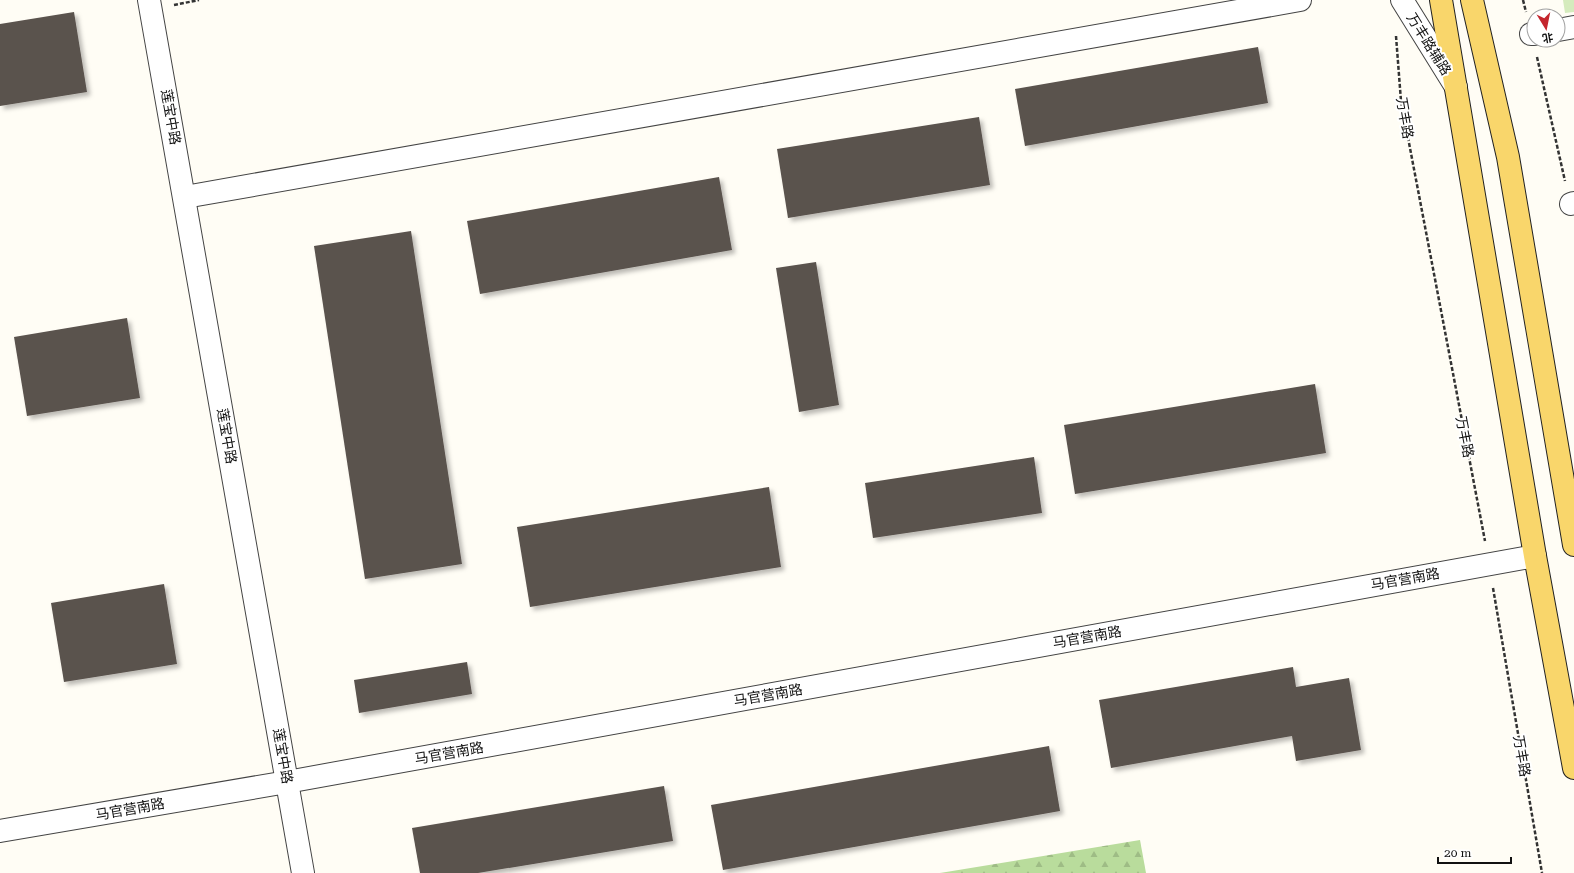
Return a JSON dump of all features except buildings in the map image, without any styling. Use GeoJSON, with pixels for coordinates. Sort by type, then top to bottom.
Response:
{"type":"FeatureCollection","features":[{"type":"Feature","properties":{"kind":"main road"},"geometry":{"type":"LineString","coordinates":[[1441,0],[1535,556],[1574,768]]}},
{"type":"Feature","properties":{"kind":"main road"},"geometry":{"type":"LineString","coordinates":[[1472,0],[1508,157],[1574,545]]}},
{"type":"Feature","properties":{"kind":"street","name":"莲宝中路"},"geometry":{"type":"LineString","coordinates":[[149,0],[185,197],[303,873]]}},
{"type":"Feature","properties":{"kind":"street"},"geometry":{"type":"LineString","coordinates":[[185,197],[1300,0]]}},
{"type":"Feature","properties":{"kind":"street","name":"万丰路辅路"},"geometry":{"type":"LineString","coordinates":[[1402,0],[1456,87]]}},
{"type":"Feature","properties":{"kind":"street","name":"马官营南路"},"geometry":{"type":"LineString","coordinates":[[0,831],[287,782],[1535,556]]}},
{"type":"Feature","properties":{"kind":"path"},"geometry":{"type":"LineString","coordinates":[[1523,0],[1526,10]]}},
{"type":"Feature","properties":{"kind":"path","name":"万丰路"},"geometry":{"type":"LineString","coordinates":[[1396,31],[1401,102],[1489,564],[1542,873]]}},
{"type":"Feature","properties":{"kind":"path"},"geometry":{"type":"LineString","coordinates":[[1536,48],[1572,203]]}},
{"type":"Feature","properties":{"kind":"green space"},"geometry":{"type":"Polygon","coordinates":[[[1563,0],[1574,0],[1574,12],[1566,13],[1566,8],[1564,8],[1563,0]]]}},
{"type":"Feature","properties":{"kind":"green space"},"geometry":{"type":"Polygon","coordinates":[[[1140,840],[1146,873],[940,873],[1140,840]]]}}]}
